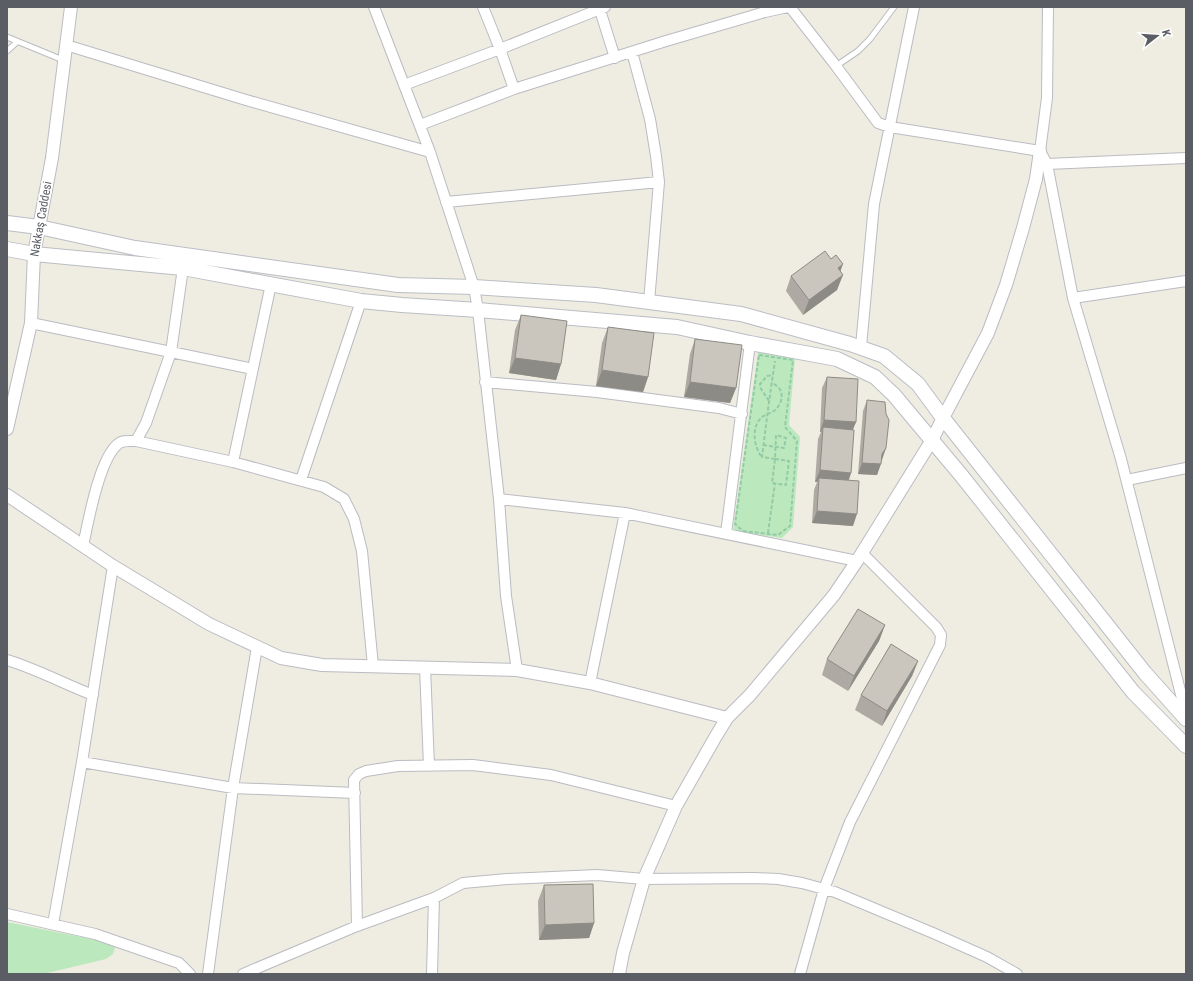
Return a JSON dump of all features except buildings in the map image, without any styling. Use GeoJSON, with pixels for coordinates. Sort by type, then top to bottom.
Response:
{"type":"FeatureCollection","features":[{"type":"Feature","properties":{"kind":"main road"},"geometry":{"type":"LineString","coordinates":[[7,223],[39,227],[135,248],[398,285],[474,287],[596,295],[741,314],[861,347],[884,356],[918,384],[943,418],[1145,673],[1186,719]]}},
{"type":"Feature","properties":{"kind":"main road"},"geometry":{"type":"LineString","coordinates":[[7,249],[34,254],[183,268],[361,301],[677,327],[750,343],[837,359],[874,378],[894,395],[961,475],[1133,692],[1186,746]]}},
{"type":"Feature","properties":{"kind":"street","name":"Nakkaş Caddesi"},"geometry":{"type":"LineString","coordinates":[[7,429],[31,323],[34,254],[52,158],[71,7]]}},
{"type":"Feature","properties":{"kind":"street"},"geometry":{"type":"LineString","coordinates":[[374,7],[430,152],[474,287],[478,310],[499,499],[506,596],[517,670]]}},
{"type":"Feature","properties":{"kind":"street"},"geometry":{"type":"LineString","coordinates":[[483,7],[514,89]]}},
{"type":"Feature","properties":{"kind":"street"},"geometry":{"type":"LineString","coordinates":[[420,125],[514,89],[764,12],[789,7],[836,66],[878,123],[890,127],[1040,151]]}},
{"type":"Feature","properties":{"kind":"street"},"geometry":{"type":"LineString","coordinates":[[861,347],[874,204],[914,7]]}},
{"type":"Feature","properties":{"kind":"street"},"geometry":{"type":"LineString","coordinates":[[619,974],[623,952],[644,879],[676,806],[727,718],[750,695],[834,595],[860,557],[932,440],[988,332],[1006,285],[1036,179],[1047,98],[1048,7]]}},
{"type":"Feature","properties":{"kind":"street"},"geometry":{"type":"LineString","coordinates":[[404,84],[500,49],[601,8],[615,58]]}},
{"type":"Feature","properties":{"kind":"street"},"geometry":{"type":"LineString","coordinates":[[66,45],[246,100],[430,152]]}},
{"type":"Feature","properties":{"kind":"street"},"geometry":{"type":"LineString","coordinates":[[632,52],[650,119],[659,182],[649,302]]}},
{"type":"Feature","properties":{"kind":"street"},"geometry":{"type":"LineString","coordinates":[[1040,151],[1047,164],[1073,298],[1127,480],[1186,714]]}},
{"type":"Feature","properties":{"kind":"street"},"geometry":{"type":"LineString","coordinates":[[1047,164],[1186,158]]}},
{"type":"Feature","properties":{"kind":"street"},"geometry":{"type":"LineString","coordinates":[[446,202],[659,182]]}},
{"type":"Feature","properties":{"kind":"street"},"geometry":{"type":"LineString","coordinates":[[136,441],[146,423],[171,352],[183,268]]}},
{"type":"Feature","properties":{"kind":"street"},"geometry":{"type":"LineString","coordinates":[[1073,298],[1186,281]]}},
{"type":"Feature","properties":{"kind":"street"},"geometry":{"type":"LineString","coordinates":[[233,462],[271,284]]}},
{"type":"Feature","properties":{"kind":"street"},"geometry":{"type":"LineString","coordinates":[[301,480],[361,301]]}},
{"type":"Feature","properties":{"kind":"street"},"geometry":{"type":"LineString","coordinates":[[31,323],[253,369]]}},
{"type":"Feature","properties":{"kind":"street"},"geometry":{"type":"LineString","coordinates":[[726,534],[750,343]]}},
{"type":"Feature","properties":{"kind":"street"},"geometry":{"type":"LineString","coordinates":[[485,382],[597,392],[719,408],[742,414]]}},
{"type":"Feature","properties":{"kind":"street"},"geometry":{"type":"LineString","coordinates":[[83,546],[96,489],[105,464],[110,453],[118,444],[126,441],[136,441],[233,462],[324,487],[344,499],[354,519],[362,551],[373,666]]}},
{"type":"Feature","properties":{"kind":"street"},"geometry":{"type":"LineString","coordinates":[[1127,480],[1186,468]]}},
{"type":"Feature","properties":{"kind":"street"},"geometry":{"type":"LineString","coordinates":[[7,495],[113,566],[209,624],[281,658],[322,665],[517,670],[590,683],[727,718]]}},
{"type":"Feature","properties":{"kind":"street"},"geometry":{"type":"LineString","coordinates":[[499,499],[625,513],[726,534],[860,557],[936,627],[941,635],[940,645],[850,822],[824,889],[800,974]]}},
{"type":"Feature","properties":{"kind":"street"},"geometry":{"type":"LineString","coordinates":[[590,683],[625,513]]}},
{"type":"Feature","properties":{"kind":"street"},"geometry":{"type":"LineString","coordinates":[[53,924],[82,762],[113,566]]}},
{"type":"Feature","properties":{"kind":"street"},"geometry":{"type":"LineString","coordinates":[[208,974],[233,788],[257,647]]}},
{"type":"Feature","properties":{"kind":"street"},"geometry":{"type":"LineString","coordinates":[[7,660],[23,665],[93,695]]}},
{"type":"Feature","properties":{"kind":"street"},"geometry":{"type":"LineString","coordinates":[[425,667],[429,766]]}},
{"type":"Feature","properties":{"kind":"street"},"geometry":{"type":"LineString","coordinates":[[82,762],[233,788],[355,793]]}},
{"type":"Feature","properties":{"kind":"street"},"geometry":{"type":"LineString","coordinates":[[357,926],[354,780],[359,774],[366,771],[398,766],[472,765],[551,775],[676,806]]}},
{"type":"Feature","properties":{"kind":"street"},"geometry":{"type":"LineString","coordinates":[[243,974],[357,926],[434,898],[463,883],[507,879],[597,875],[644,879],[755,878],[778,879],[802,883],[835,892],[933,933],[986,957],[1017,974]]}},
{"type":"Feature","properties":{"kind":"street"},"geometry":{"type":"LineString","coordinates":[[432,974],[434,898]]}},
{"type":"Feature","properties":{"kind":"street"},"geometry":{"type":"LineString","coordinates":[[7,914],[95,934],[179,963],[190,974]]}},
{"type":"Feature","properties":{"kind":"lane"},"geometry":{"type":"LineString","coordinates":[[836,66],[858,51],[870,39],[894,7]]}},
{"type":"Feature","properties":{"kind":"lane"},"geometry":{"type":"LineString","coordinates":[[7,38],[64,61]]}},
{"type":"Feature","properties":{"kind":"lane"},"geometry":{"type":"LineString","coordinates":[[7,51],[17,42]]}},
{"type":"Feature","properties":{"kind":"path"},"geometry":{"type":"LineString","coordinates":[[759,355],[793,360],[785,427],[798,441],[790,526],[778,535],[768,534],[743,531],[736,524],[759,355]]}},
{"type":"Feature","properties":{"kind":"path"},"geometry":{"type":"LineString","coordinates":[[762,457],[776,358]]}},
{"type":"Feature","properties":{"kind":"path"},"geometry":{"type":"LineString","coordinates":[[769,401],[761,389],[760,384],[767,376],[773,375]]}},
{"type":"Feature","properties":{"kind":"path"},"geometry":{"type":"LineString","coordinates":[[763,445],[775,447],[784,448],[786,438],[776,435],[775,447],[775,459],[772,483],[786,485],[789,461],[775,459],[762,457],[758,452],[754,438],[758,421],[761,417],[772,412],[778,407],[781,400],[782,394],[779,388],[772,382]]}},
{"type":"Feature","properties":{"kind":"path"},"geometry":{"type":"LineString","coordinates":[[768,534],[776,483]]}},
{"type":"Feature","properties":{"kind":"green space"},"geometry":{"type":"Polygon","coordinates":[[[758,352],[795,358],[789,425],[800,437],[793,527],[782,538],[733,531],[758,352]]]}},
{"type":"Feature","properties":{"kind":"green space"},"geometry":{"type":"Polygon","coordinates":[[[7,922],[111,943],[115,948],[113,954],[106,959],[43,974],[7,974],[7,922]]]}}]}
